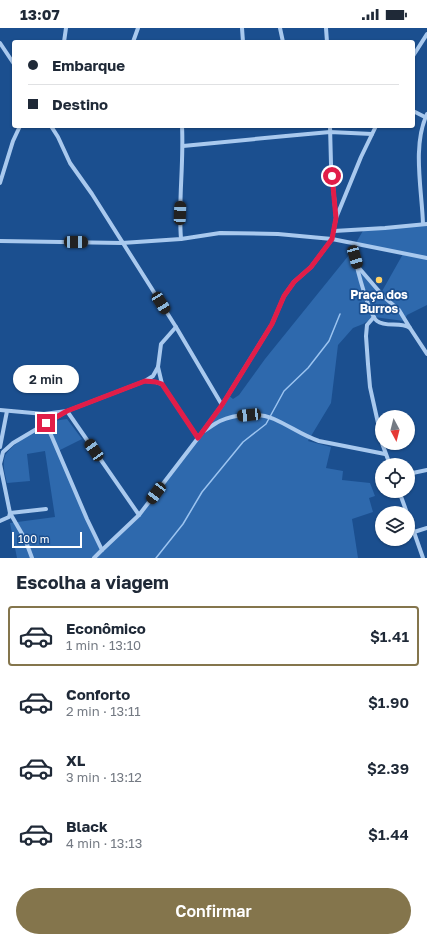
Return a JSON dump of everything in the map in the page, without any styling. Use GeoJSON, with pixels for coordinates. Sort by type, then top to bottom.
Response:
{"type":"FeatureCollection","features":[{"type":"Feature","properties":{"kind":"street"},"geometry":{"type":"LineString","coordinates":[[64,40],[66,28]]}},
{"type":"Feature","properties":{"kind":"street"},"geometry":{"type":"LineString","coordinates":[[134,40],[138,28]]}},
{"type":"Feature","properties":{"kind":"street"},"geometry":{"type":"LineString","coordinates":[[242,28],[243,40]]}},
{"type":"Feature","properties":{"kind":"street"},"geometry":{"type":"LineString","coordinates":[[280,28],[283,40]]}},
{"type":"Feature","properties":{"kind":"street"},"geometry":{"type":"LineString","coordinates":[[326,28],[327,40]]}},
{"type":"Feature","properties":{"kind":"street"},"geometry":{"type":"LineString","coordinates":[[415,53],[427,34]]}},
{"type":"Feature","properties":{"kind":"street"},"geometry":{"type":"LineString","coordinates":[[0,43],[12,61]]}},
{"type":"Feature","properties":{"kind":"street"},"geometry":{"type":"LineString","coordinates":[[334,231],[425,224],[419,164],[421,134],[426,116],[415,112]]}},
{"type":"Feature","properties":{"kind":"street"},"geometry":{"type":"LineString","coordinates":[[0,183],[13,141],[19,128]]}},
{"type":"Feature","properties":{"kind":"street"},"geometry":{"type":"LineString","coordinates":[[52,128],[70,163],[92,194],[176,327],[222,405]]}},
{"type":"Feature","properties":{"kind":"street"},"geometry":{"type":"LineString","coordinates":[[181,239],[182,128]]}},
{"type":"Feature","properties":{"kind":"street"},"geometry":{"type":"LineString","coordinates":[[330,128],[331,164],[336,218]]}},
{"type":"Feature","properties":{"kind":"street"},"geometry":{"type":"LineString","coordinates":[[94,558],[139,515],[198,438],[222,405],[272,324],[284,296],[294,282],[311,267],[332,239],[336,218],[361,157],[375,128]]}},
{"type":"Feature","properties":{"kind":"street"},"geometry":{"type":"LineString","coordinates":[[183,146],[330,132],[372,134]]}},
{"type":"Feature","properties":{"kind":"street"},"geometry":{"type":"LineString","coordinates":[[0,241],[122,243],[181,239],[220,233],[278,234],[332,239],[355,245],[427,258]]}},
{"type":"Feature","properties":{"kind":"street"},"geometry":{"type":"LineString","coordinates":[[355,245],[355,257],[366,300],[374,317],[382,323],[407,326],[410,328]]}},
{"type":"Feature","properties":{"kind":"street"},"geometry":{"type":"LineString","coordinates":[[358,266],[384,297],[399,310],[427,354]]}},
{"type":"Feature","properties":{"kind":"street"},"geometry":{"type":"LineString","coordinates":[[374,317],[367,325],[366,336],[370,387],[375,410]]}},
{"type":"Feature","properties":{"kind":"street"},"geometry":{"type":"LineString","coordinates":[[176,327],[161,344],[158,367],[162,384],[198,438]]}},
{"type":"Feature","properties":{"kind":"street"},"geometry":{"type":"LineString","coordinates":[[32,558],[25,539],[10,513],[0,464],[4,452],[13,443],[67,411],[145,381],[153,376],[158,367]]}},
{"type":"Feature","properties":{"kind":"street"},"geometry":{"type":"LineString","coordinates":[[145,381],[162,384]]}},
{"type":"Feature","properties":{"kind":"street"},"geometry":{"type":"LineString","coordinates":[[0,410],[44,414],[67,411]]}},
{"type":"Feature","properties":{"kind":"street"},"geometry":{"type":"LineString","coordinates":[[0,447],[7,411]]}},
{"type":"Feature","properties":{"kind":"street"},"geometry":{"type":"LineString","coordinates":[[67,411],[139,515]]}},
{"type":"Feature","properties":{"kind":"street"},"geometry":{"type":"LineString","coordinates":[[201,433],[220,422],[236,417],[249,415],[263,416],[274,419],[308,438],[385,454]]}},
{"type":"Feature","properties":{"kind":"street"},"geometry":{"type":"LineString","coordinates":[[46,423],[87,519],[102,550]]}},
{"type":"Feature","properties":{"kind":"street"},"geometry":{"type":"LineString","coordinates":[[384,450],[387,458]]}},
{"type":"Feature","properties":{"kind":"street"},"geometry":{"type":"LineString","coordinates":[[415,473],[427,470]]}},
{"type":"Feature","properties":{"kind":"street"},"geometry":{"type":"LineString","coordinates":[[10,513],[46,509]]}},
{"type":"Feature","properties":{"kind":"street"},"geometry":{"type":"LineString","coordinates":[[0,521],[9,517],[10,513]]}},
{"type":"Feature","properties":{"kind":"street"},"geometry":{"type":"LineString","coordinates":[[415,532],[427,528]]}},
{"type":"Feature","properties":{"kind":"street"},"geometry":{"type":"LineString","coordinates":[[415,535],[423,558]]}},
{"type":"Feature","properties":{"kind":"shaded area"},"geometry":{"type":"Polygon","coordinates":[[[427,224],[427,305],[407,315],[404,321],[374,317],[353,328],[338,345],[331,403],[308,441],[331,447],[326,468],[343,471],[342,480],[370,483],[375,496],[369,498],[373,512],[352,519],[358,558],[17,558],[10,523],[55,517],[45,451],[27,454],[30,481],[7,483],[4,470],[4,459],[11,448],[42,425],[67,419],[82,439],[58,451],[102,550],[139,515],[228,395],[233,399],[239,395],[265,359],[349,255],[364,229],[427,224]],[[355,245],[358,266],[381,293],[403,254],[355,245]]]}},
{"type":"Feature","properties":{"kind":"waterway"},"geometry":{"type":"LineString","coordinates":[[156,558],[183,524],[202,492],[243,442],[266,424],[284,391],[308,368],[329,341],[340,314]]}},
{"type":"Feature","properties":{"kind":"place","name":"Praça dos Burros"},"geometry":{"type":"Point","coordinates":[379,280]}},
{"type":"Feature","properties":{"kind":"route"},"geometry":{"type":"LineString","coordinates":[[46,423],[67,411],[126,388],[145,381],[156,382],[162,384],[198,438],[222,405],[272,324],[284,296],[294,282],[311,267],[332,239],[336,218],[332,176]]}}]}
